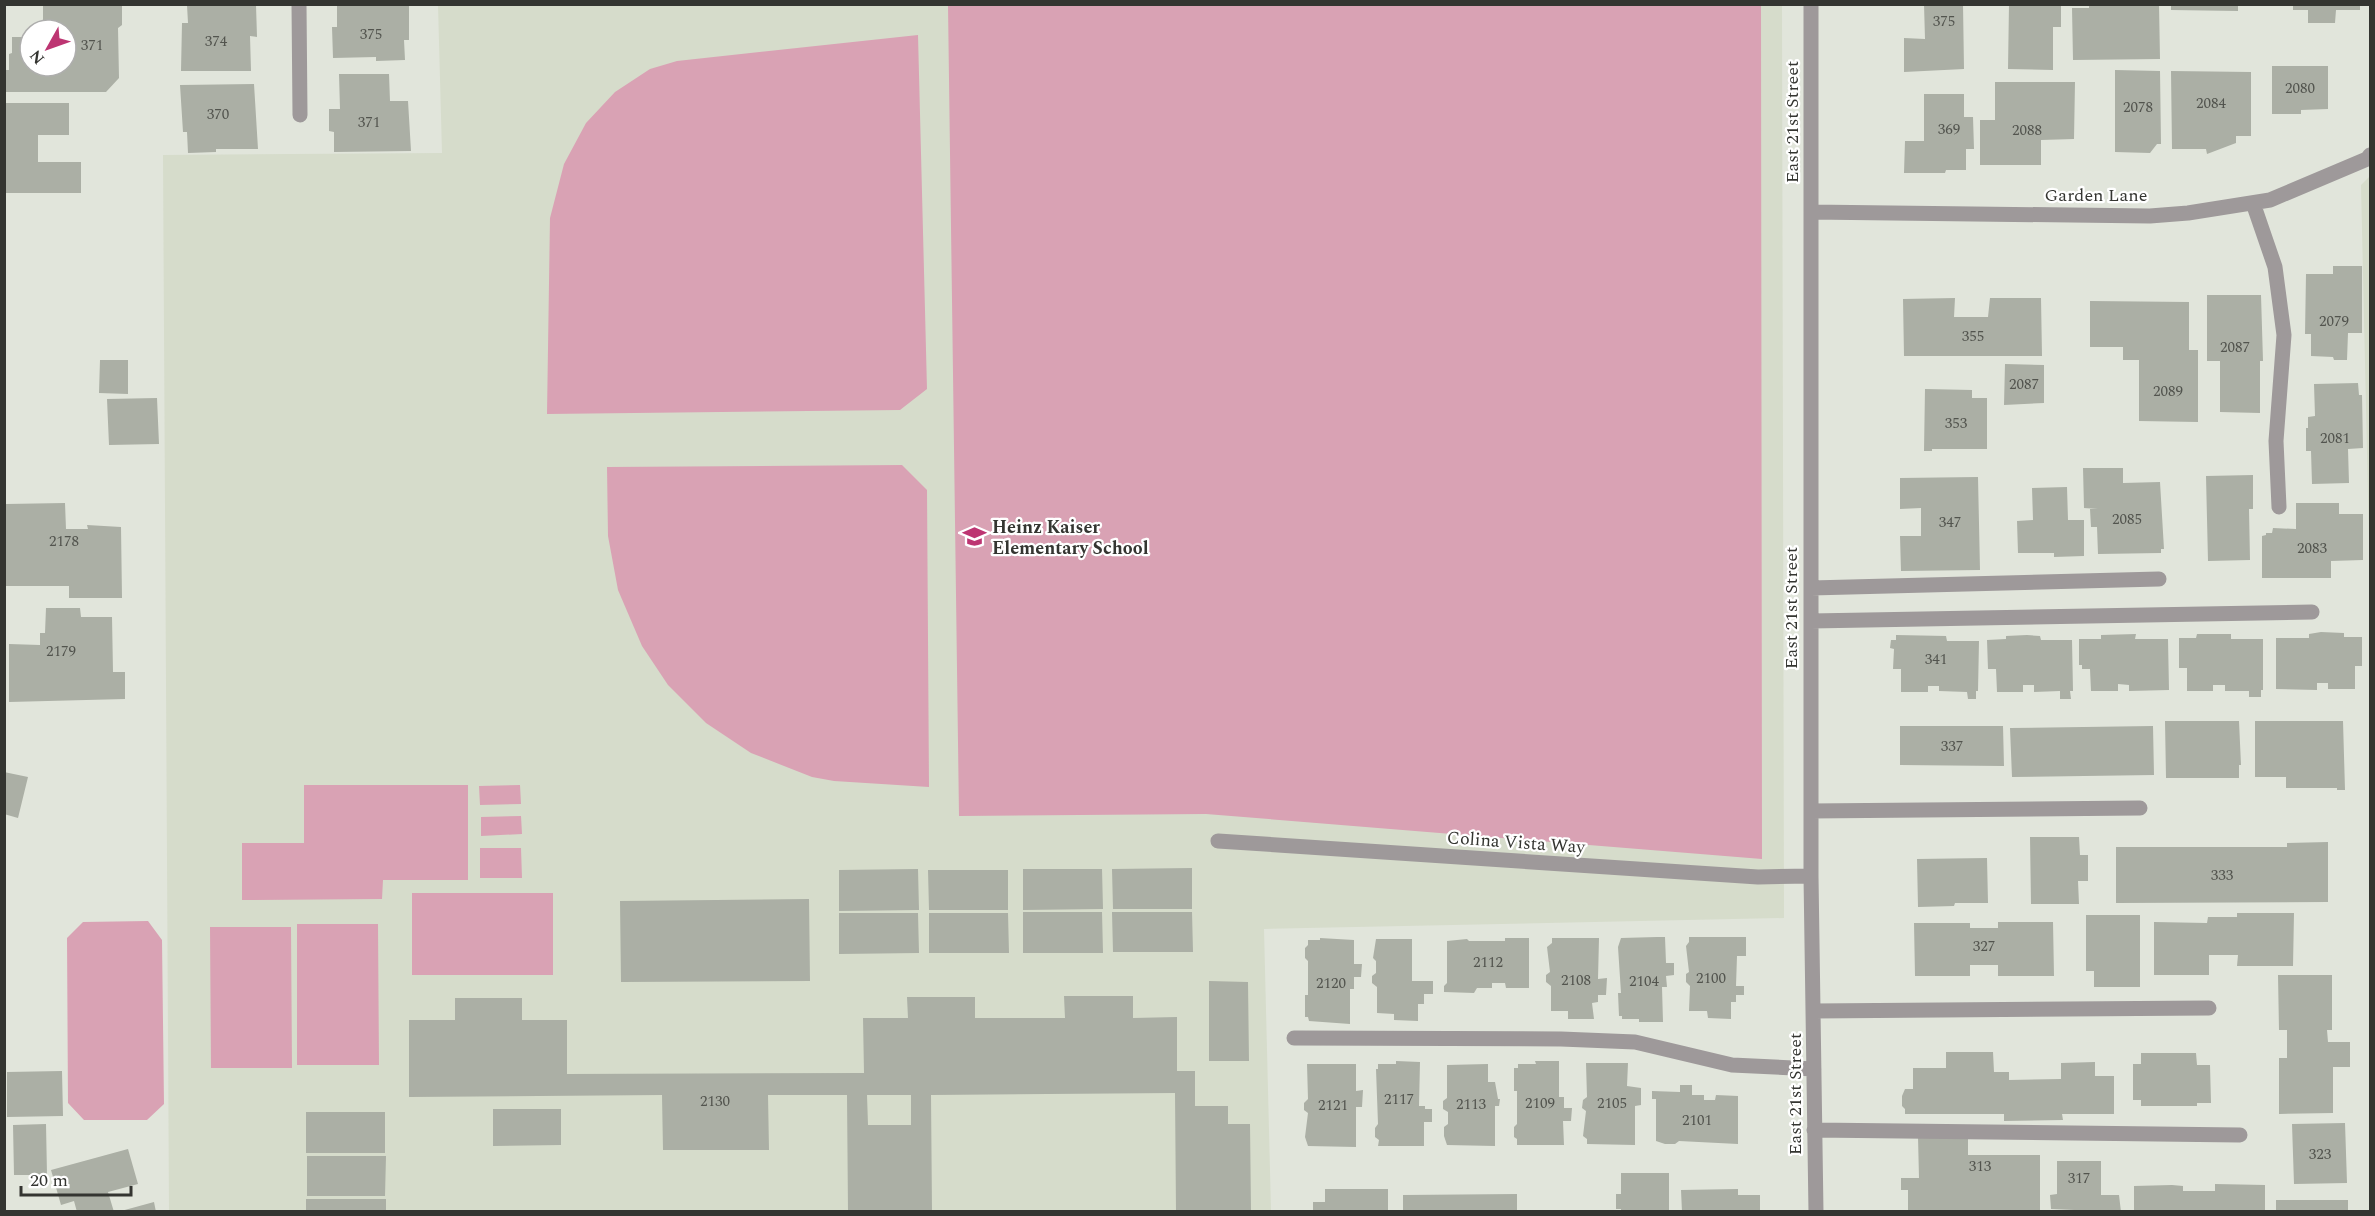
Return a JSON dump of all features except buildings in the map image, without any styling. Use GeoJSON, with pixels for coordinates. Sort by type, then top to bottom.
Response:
{"type":"FeatureCollection","features":[{"type":"Feature","properties":{"kind":"street"},"geometry":{"type":"LineString","coordinates":[[299,4],[300,115]]}},
{"type":"Feature","properties":{"kind":"street","name":"East 21st Street"},"geometry":{"type":"LineString","coordinates":[[1811,4],[1811,876],[1816,1212]]}},
{"type":"Feature","properties":{"kind":"street","name":"Garden Lane"},"geometry":{"type":"LineString","coordinates":[[1811,212],[2150,216],[2187,213],[2270,200],[2367,159],[2370,155]]}},
{"type":"Feature","properties":{"kind":"street"},"geometry":{"type":"LineString","coordinates":[[2253,203],[2275,267],[2284,335],[2276,441],[2279,507]]}},
{"type":"Feature","properties":{"kind":"street"},"geometry":{"type":"LineString","coordinates":[[1811,588],[2159,579]]}},
{"type":"Feature","properties":{"kind":"street"},"geometry":{"type":"LineString","coordinates":[[1811,621],[2312,612]]}},
{"type":"Feature","properties":{"kind":"street"},"geometry":{"type":"LineString","coordinates":[[1811,811],[2140,808]]}},
{"type":"Feature","properties":{"kind":"street","name":"Colina Vista Way"},"geometry":{"type":"LineString","coordinates":[[1218,842],[1758,877],[1811,876]]}},
{"type":"Feature","properties":{"kind":"street"},"geometry":{"type":"LineString","coordinates":[[1814,1011],[2209,1008]]}},
{"type":"Feature","properties":{"kind":"street"},"geometry":{"type":"LineString","coordinates":[[1294,1038],[1561,1039],[1635,1042],[1732,1065],[1814,1069]]}},
{"type":"Feature","properties":{"kind":"street"},"geometry":{"type":"LineString","coordinates":[[1814,1130],[2240,1135]]}},
{"type":"Feature","properties":{"kind":"shaded area","name":"Heinz Kaiser Elementary School"},"geometry":{"type":"Polygon","coordinates":[[[438,5],[1782,5],[1784,918],[1264,929],[1271,1211],[169,1211],[163,155],[442,153],[438,5]]]}},
{"type":"Feature","properties":{"kind":"shaded area"},"geometry":{"type":"Polygon","coordinates":[[[948,5],[1761,5],[1762,859],[1206,814],[959,816],[948,5]]]}},
{"type":"Feature","properties":{"kind":"shaded area"},"geometry":{"type":"Polygon","coordinates":[[[918,35],[927,389],[900,410],[547,414],[550,218],[564,164],[586,123],[615,92],[650,69],[677,61],[918,35]]]}},
{"type":"Feature","properties":{"kind":"shaded area"},"geometry":{"type":"Polygon","coordinates":[[[2370,176],[2370,584],[2361,185],[2370,176]]]}},
{"type":"Feature","properties":{"kind":"shaded area"},"geometry":{"type":"Polygon","coordinates":[[[902,465],[927,490],[929,787],[834,781],[812,777],[751,753],[706,723],[668,685],[642,646],[618,590],[608,536],[607,467],[902,465]]]}},
{"type":"Feature","properties":{"kind":"shaded area"},"geometry":{"type":"Polygon","coordinates":[[[304,785],[468,785],[468,880],[383,880],[382,899],[242,900],[242,843],[304,843],[304,785]]]}},
{"type":"Feature","properties":{"kind":"shaded area"},"geometry":{"type":"Polygon","coordinates":[[[520,785],[521,804],[480,805],[479,786],[520,785]]]}},
{"type":"Feature","properties":{"kind":"shaded area"},"geometry":{"type":"Polygon","coordinates":[[[521,816],[522,834],[481,836],[481,817],[521,816]]]}},
{"type":"Feature","properties":{"kind":"shaded area"},"geometry":{"type":"Polygon","coordinates":[[[480,848],[521,848],[522,878],[480,878],[480,848]]]}},
{"type":"Feature","properties":{"kind":"shaded area"},"geometry":{"type":"Polygon","coordinates":[[[412,893],[553,893],[553,975],[412,975],[412,893]]]}},
{"type":"Feature","properties":{"kind":"shaded area"},"geometry":{"type":"Polygon","coordinates":[[[148,921],[162,940],[164,1104],[147,1120],[84,1120],[68,1103],[67,938],[83,922],[148,921]]]}},
{"type":"Feature","properties":{"kind":"shaded area"},"geometry":{"type":"Polygon","coordinates":[[[297,924],[378,924],[379,1065],[297,1065],[297,924]]]}},
{"type":"Feature","properties":{"kind":"shaded area"},"geometry":{"type":"Polygon","coordinates":[[[210,927],[291,927],[292,1068],[211,1068],[210,927]]]}},
{"type":"Feature","properties":{"kind":"place","name":"Heinz Kaiser Elementary School"},"geometry":{"type":"Point","coordinates":[974,537]}}]}
